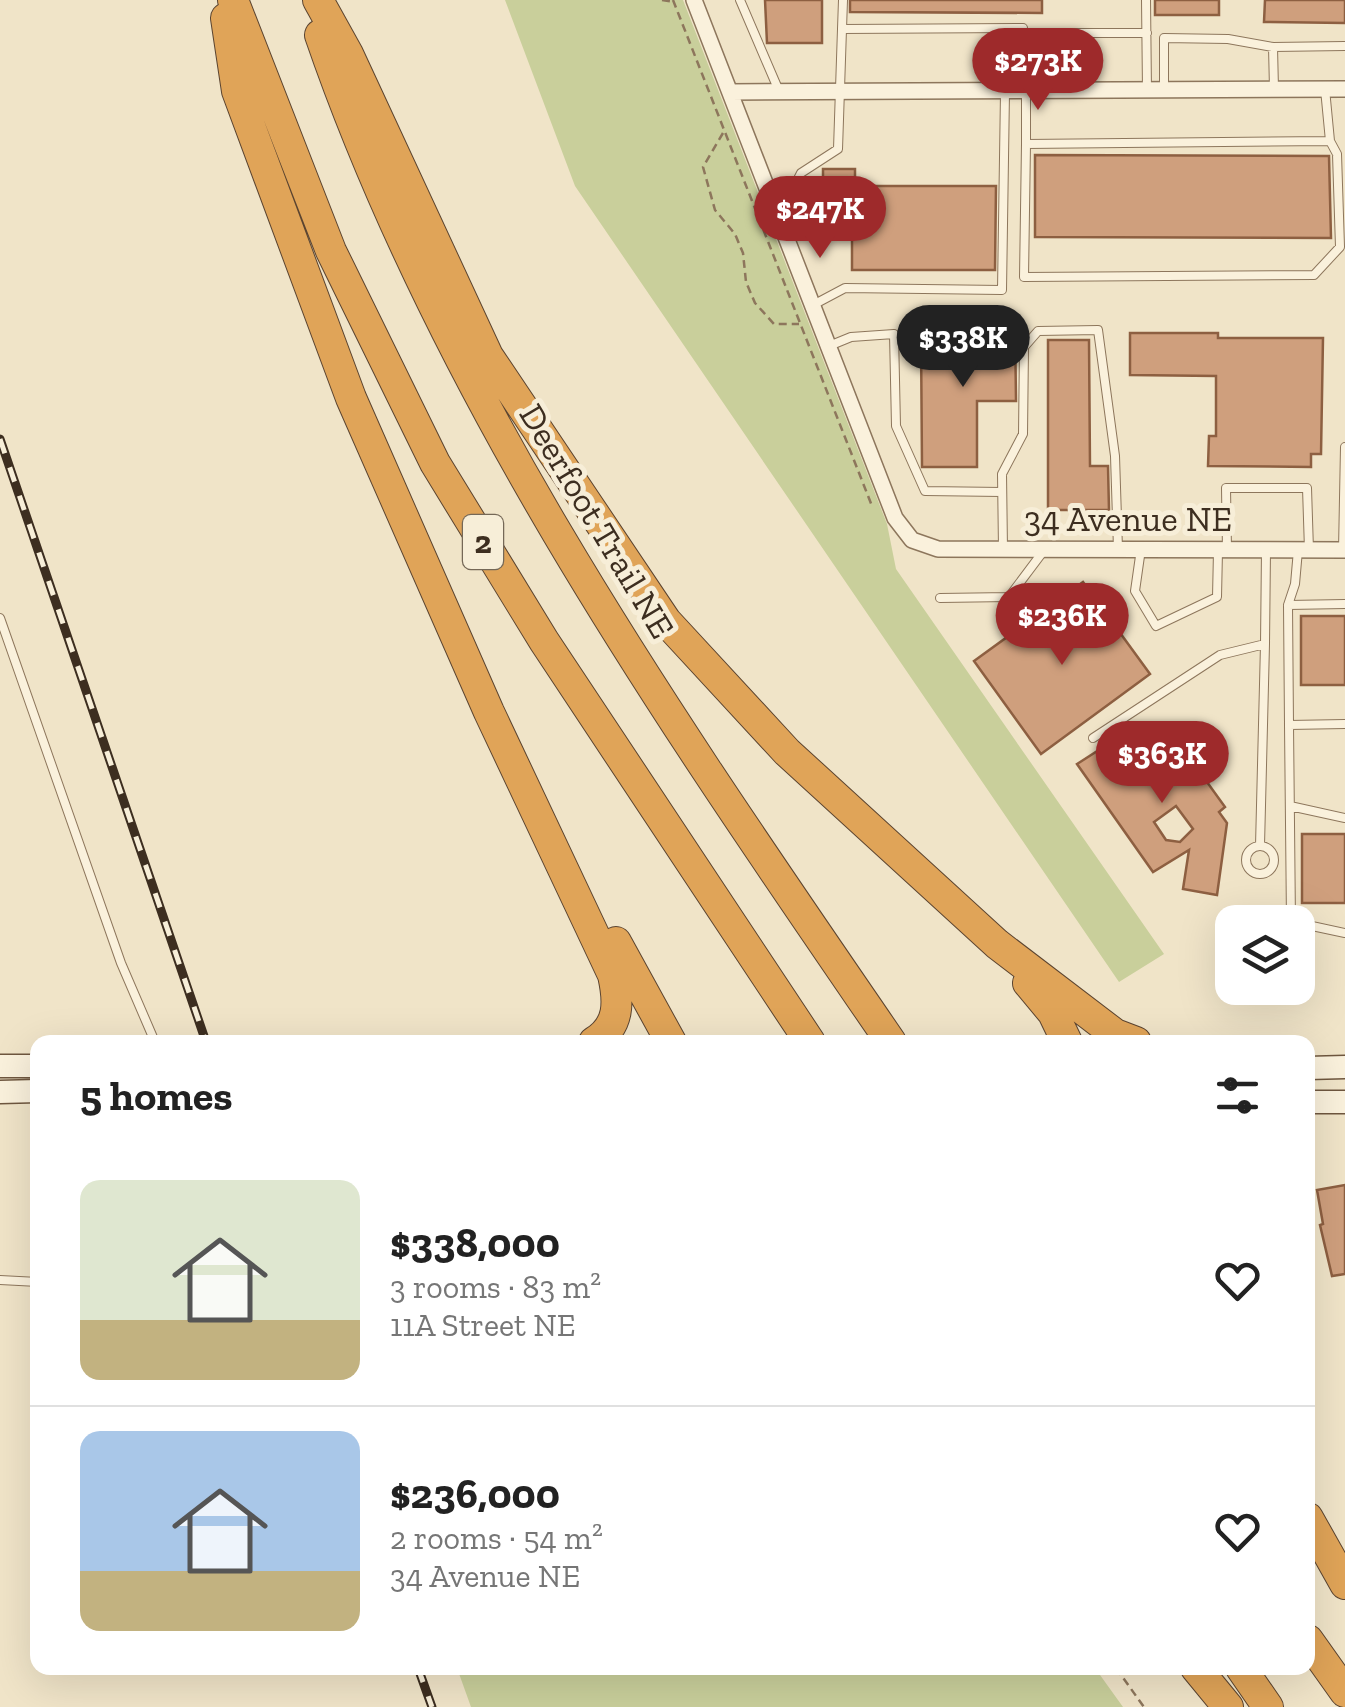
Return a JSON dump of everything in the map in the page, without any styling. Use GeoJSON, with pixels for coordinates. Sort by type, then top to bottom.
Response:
{"type":"FeatureCollection","features":[{"type":"Feature","properties":{"kind":"highway"},"geometry":{"type":"LineString","coordinates":[[224,0],[237,91],[344,380],[489,712],[613,975],[617,1014],[611,1028],[602,1035]]}},
{"type":"Feature","properties":{"kind":"highway","name":"2"},"geometry":{"type":"LineString","coordinates":[[233,0],[331,251],[435,463],[544,640],[805,1035]]}},
{"type":"Feature","properties":{"kind":"highway","name":"Deerfoot Trail NE"},"geometry":{"type":"LineString","coordinates":[[308,0],[336,81],[402,240],[491,417],[630,651],[886,1035]]}},
{"type":"Feature","properties":{"kind":"highway"},"geometry":{"type":"LineString","coordinates":[[318,0],[348,54],[488,356],[666,621],[787,752],[997,944],[1118,1035]]}},
{"type":"Feature","properties":{"kind":"highway"},"geometry":{"type":"LineString","coordinates":[[489,712],[667,1035]]}},
{"type":"Feature","properties":{"kind":"highway"},"geometry":{"type":"LineString","coordinates":[[997,944],[1053,1013],[1064,1035]]}},
{"type":"Feature","properties":{"kind":"highway"},"geometry":{"type":"LineString","coordinates":[[1315,1530],[1345,1584]]}},
{"type":"Feature","properties":{"kind":"highway"},"geometry":{"type":"LineString","coordinates":[[1315,1650],[1345,1692]]}},
{"type":"Feature","properties":{"kind":"highway"},"geometry":{"type":"LineString","coordinates":[[1202,1675],[1228,1707]]}},
{"type":"Feature","properties":{"kind":"highway"},"geometry":{"type":"LineString","coordinates":[[1246,1675],[1268,1707]]}},
{"type":"Feature","properties":{"kind":"main road"},"geometry":{"type":"LineString","coordinates":[[0,1066],[30,1066]]}},
{"type":"Feature","properties":{"kind":"main road"},"geometry":{"type":"LineString","coordinates":[[1315,1068],[1345,1067]]}},
{"type":"Feature","properties":{"kind":"main road"},"geometry":{"type":"LineString","coordinates":[[0,1092],[30,1091]]}},
{"type":"Feature","properties":{"kind":"main road"},"geometry":{"type":"LineString","coordinates":[[1315,1102],[1345,1102]]}},
{"type":"Feature","properties":{"kind":"street"},"geometry":{"type":"LineString","coordinates":[[694,0],[891,507]]}},
{"type":"Feature","properties":{"kind":"street"},"geometry":{"type":"LineString","coordinates":[[730,92],[1345,89]]}},
{"type":"Feature","properties":{"kind":"street","name":"34 Avenue NE"},"geometry":{"type":"LineString","coordinates":[[891,507],[912,540],[938,548],[1344,550]]}},
{"type":"Feature","properties":{"kind":"lane"},"geometry":{"type":"LineString","coordinates":[[740,0],[778,92]]}},
{"type":"Feature","properties":{"kind":"lane"},"geometry":{"type":"LineString","coordinates":[[778,216],[800,173],[838,149],[843,0]]}},
{"type":"Feature","properties":{"kind":"lane"},"geometry":{"type":"LineString","coordinates":[[1146,0],[1146,33],[1155,90]]}},
{"type":"Feature","properties":{"kind":"lane"},"geometry":{"type":"LineString","coordinates":[[842,29],[1023,28]]}},
{"type":"Feature","properties":{"kind":"lane"},"geometry":{"type":"LineString","coordinates":[[1053,90],[1057,33],[1146,33]]}},
{"type":"Feature","properties":{"kind":"lane"},"geometry":{"type":"LineString","coordinates":[[1155,90],[1164,38],[1228,39],[1273,47],[1345,46]]}},
{"type":"Feature","properties":{"kind":"lane"},"geometry":{"type":"LineString","coordinates":[[1273,47],[1274,89]]}},
{"type":"Feature","properties":{"kind":"lane"},"geometry":{"type":"LineString","coordinates":[[1026,90],[1024,277],[1314,276],[1340,247],[1342,200],[1325,89]]}},
{"type":"Feature","properties":{"kind":"lane"},"geometry":{"type":"LineString","coordinates":[[813,305],[845,288],[1002,290],[1004,90]]}},
{"type":"Feature","properties":{"kind":"lane"},"geometry":{"type":"LineString","coordinates":[[1026,144],[1330,141]]}},
{"type":"Feature","properties":{"kind":"lane"},"geometry":{"type":"LineString","coordinates":[[1003,549],[1002,474],[1023,434],[1024,347],[1038,331],[1098,330],[1116,456],[1118,549]]}},
{"type":"Feature","properties":{"kind":"lane"},"geometry":{"type":"LineString","coordinates":[[829,346],[852,337],[894,334],[896,426],[925,491],[1002,492]]}},
{"type":"Feature","properties":{"kind":"lane"},"geometry":{"type":"LineString","coordinates":[[1344,550],[1345,447]]}},
{"type":"Feature","properties":{"kind":"lane"},"geometry":{"type":"LineString","coordinates":[[1141,549],[1135,591],[1156,626],[1217,597],[1226,488],[1307,488],[1304,550],[1288,605],[1291,905]]}},
{"type":"Feature","properties":{"kind":"lane"},"geometry":{"type":"LineString","coordinates":[[940,598],[1008,597],[1045,549]]}},
{"type":"Feature","properties":{"kind":"lane"},"geometry":{"type":"LineString","coordinates":[[1260,846],[1266,550]]}},
{"type":"Feature","properties":{"kind":"lane"},"geometry":{"type":"LineString","coordinates":[[1288,605],[1345,604]]}},
{"type":"Feature","properties":{"kind":"lane"},"geometry":{"type":"LineString","coordinates":[[0,618],[114,945],[152,1035]]}},
{"type":"Feature","properties":{"kind":"lane"},"geometry":{"type":"LineString","coordinates":[[1094,738],[1220,655],[1265,644]]}},
{"type":"Feature","properties":{"kind":"lane"},"geometry":{"type":"LineString","coordinates":[[1290,725],[1345,724]]}},
{"type":"Feature","properties":{"kind":"lane"},"geometry":{"type":"LineString","coordinates":[[1290,806],[1345,818]]}},
{"type":"Feature","properties":{"kind":"lane"},"geometry":{"type":"LineString","coordinates":[[1315,927],[1345,933]]}},
{"type":"Feature","properties":{"kind":"lane"},"geometry":{"type":"LineString","coordinates":[[0,1280],[30,1282]]}},
{"type":"Feature","properties":{"kind":"path"},"geometry":{"type":"LineString","coordinates":[[662,0],[674,1],[869,503],[884,511],[891,507]]}},
{"type":"Feature","properties":{"kind":"path"},"geometry":{"type":"LineString","coordinates":[[724,131],[703,167],[716,210],[744,253],[746,282],[755,303],[774,324],[800,324]]}},
{"type":"Feature","properties":{"kind":"path"},"geometry":{"type":"LineString","coordinates":[[1121,1675],[1144,1707]]}},
{"type":"Feature","properties":{"kind":"green space"},"geometry":{"type":"Polygon","coordinates":[[[505,0],[683,0],[887,524],[896,569],[1164,954],[1119,982],[575,186],[505,0]]]}},
{"type":"Feature","properties":{"kind":"green space"},"geometry":{"type":"Polygon","coordinates":[[[460,1675],[1100,1675],[1123,1707],[471,1707],[460,1675]]]}},
{"type":"Feature","properties":{"kind":"building"},"geometry":{"type":"Polygon","coordinates":[[[765,0],[822,0],[822,43],[767,43],[765,0]]]}},
{"type":"Feature","properties":{"kind":"building"},"geometry":{"type":"Polygon","coordinates":[[[850,0],[1042,0],[1042,13],[850,12],[850,0]]]}},
{"type":"Feature","properties":{"kind":"building"},"geometry":{"type":"Polygon","coordinates":[[[1155,0],[1219,0],[1219,15],[1155,15],[1155,0]]]}},
{"type":"Feature","properties":{"kind":"building"},"geometry":{"type":"Polygon","coordinates":[[[1265,0],[1345,0],[1345,23],[1264,22],[1265,0]]]}},
{"type":"Feature","properties":{"kind":"building"},"geometry":{"type":"Polygon","coordinates":[[[1035,155],[1329,156],[1331,238],[1035,237],[1035,155]]]}},
{"type":"Feature","properties":{"kind":"building"},"geometry":{"type":"Polygon","coordinates":[[[823,169],[855,169],[855,186],[996,186],[995,270],[852,270],[852,233],[823,233],[823,169]]]}},
{"type":"Feature","properties":{"kind":"building"},"geometry":{"type":"Polygon","coordinates":[[[981,323],[1015,323],[1016,401],[977,401],[977,467],[922,467],[921,337],[981,337],[981,323]]]}},
{"type":"Feature","properties":{"kind":"building"},"geometry":{"type":"Polygon","coordinates":[[[1130,333],[1323,338],[1321,454],[1311,454],[1311,467],[1208,466],[1209,436],[1216,436],[1216,376],[1130,375],[1130,333]]]}},
{"type":"Feature","properties":{"kind":"building"},"geometry":{"type":"Polygon","coordinates":[[[1048,340],[1089,340],[1090,466],[1108,466],[1109,510],[1048,510],[1048,340]]]}},
{"type":"Feature","properties":{"kind":"building"},"geometry":{"type":"Polygon","coordinates":[[[1083,582],[1150,674],[1041,754],[974,661],[1083,582]]]}},
{"type":"Feature","properties":{"kind":"building"},"geometry":{"type":"Polygon","coordinates":[[[1301,616],[1345,616],[1345,685],[1301,685],[1301,616]]]}},
{"type":"Feature","properties":{"kind":"building"},"geometry":{"type":"Polygon","coordinates":[[[1139,730],[1146,738],[1159,730],[1170,744],[1176,739],[1225,807],[1219,812],[1227,823],[1217,895],[1183,889],[1189,850],[1153,872],[1077,764],[1102,748],[1106,754],[1139,730]],[[1176,806],[1154,822],[1166,840],[1180,842],[1193,829],[1176,806]]]}},
{"type":"Feature","properties":{"kind":"building"},"geometry":{"type":"Polygon","coordinates":[[[1302,834],[1345,834],[1345,903],[1302,903],[1302,834]]]}},
{"type":"Feature","properties":{"kind":"building"},"geometry":{"type":"Polygon","coordinates":[[[1345,1185],[1345,1274],[1332,1276],[1320,1225],[1323,1224],[1317,1190],[1345,1185]]]}},
{"type":"Feature","properties":{"kind":"railway"},"geometry":{"type":"LineString","coordinates":[[0,439],[204,1035]]}},
{"type":"Feature","properties":{"kind":"railway"},"geometry":{"type":"LineString","coordinates":[[421,1675],[432,1707]]}}]}
